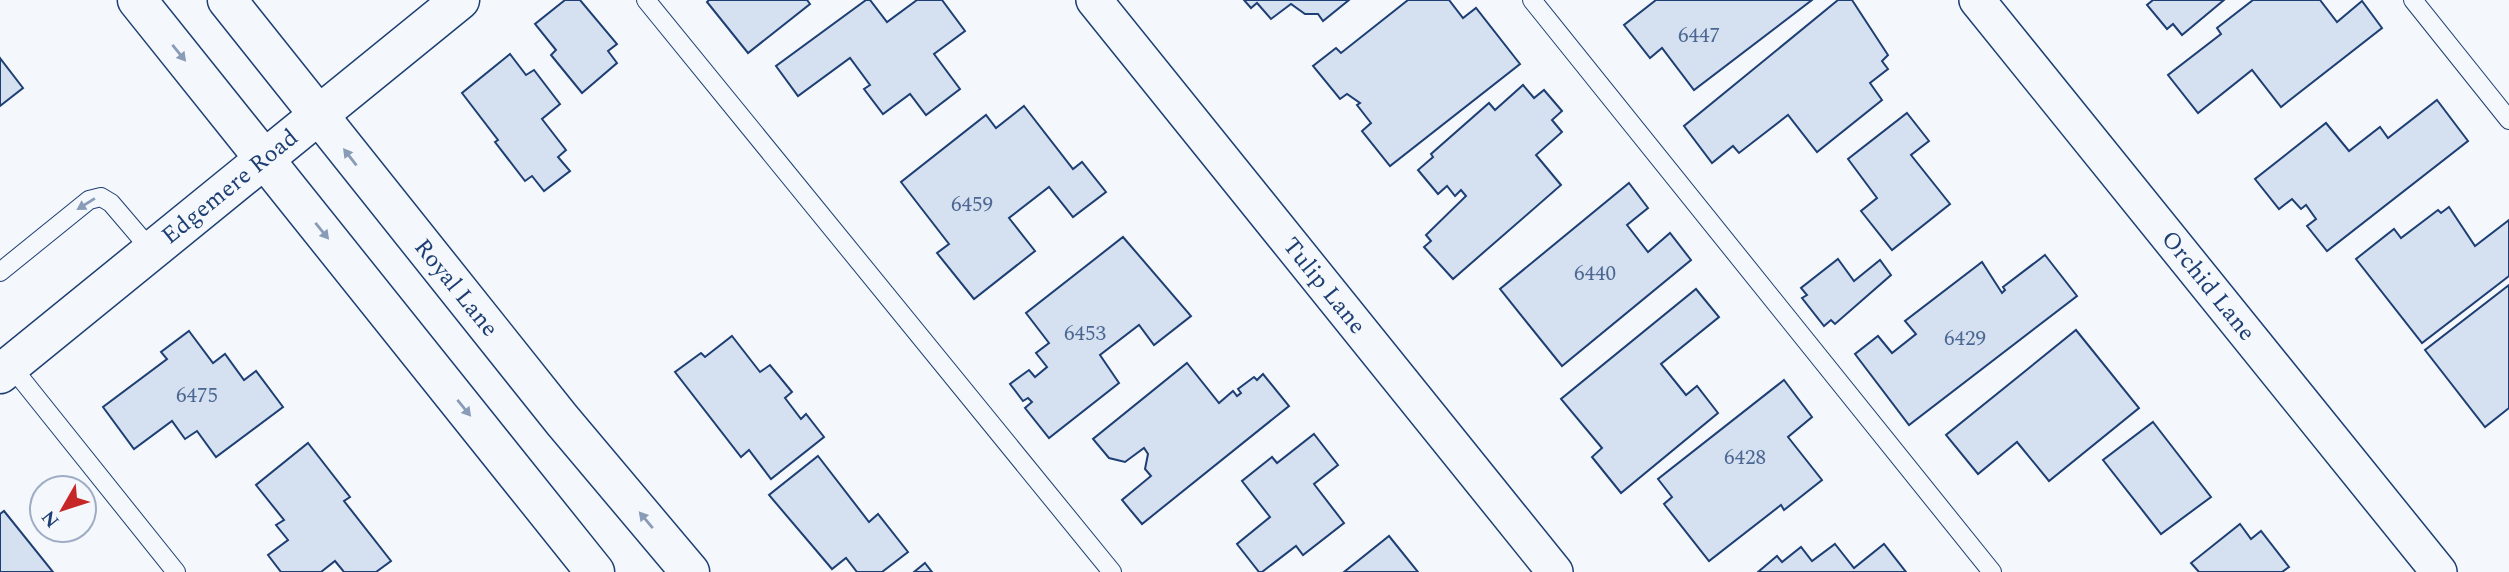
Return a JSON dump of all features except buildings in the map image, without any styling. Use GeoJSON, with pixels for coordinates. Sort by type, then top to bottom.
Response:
{"type":"FeatureCollection","features":[{"type":"Feature","properties":{"kind":"main road"},"geometry":{"type":"LineString","coordinates":[[137,0],[595,572]]}},
{"type":"Feature","properties":{"kind":"main road","name":"Royal Lane"},"geometry":{"type":"LineString","coordinates":[[227,0],[562,420],[690,572]]}},
{"type":"Feature","properties":{"kind":"main road","name":"Edgemere Road"},"geometry":{"type":"LineString","coordinates":[[5,370],[460,0]]}},
{"type":"Feature","properties":{"kind":"street","name":"Tulip Lane"},"geometry":{"type":"LineString","coordinates":[[1094,0],[1555,572]]}},
{"type":"Feature","properties":{"kind":"street","name":"Orchid Lane"},"geometry":{"type":"LineString","coordinates":[[1977,0],[2439,572]]}},
{"type":"Feature","properties":{"kind":"lane"},"geometry":{"type":"LineString","coordinates":[[646,0],[1112,572]]}},
{"type":"Feature","properties":{"kind":"lane"},"geometry":{"type":"LineString","coordinates":[[1532,0],[1992,572]]}},
{"type":"Feature","properties":{"kind":"lane"},"geometry":{"type":"LineString","coordinates":[[2413,0],[2509,120]]}},
{"type":"Feature","properties":{"kind":"lane"},"geometry":{"type":"LineString","coordinates":[[0,272],[89,200],[101,197],[111,202],[152,251]]}},
{"type":"Feature","properties":{"kind":"lane"},"geometry":{"type":"LineString","coordinates":[[5,370],[176,572]]}}]}
